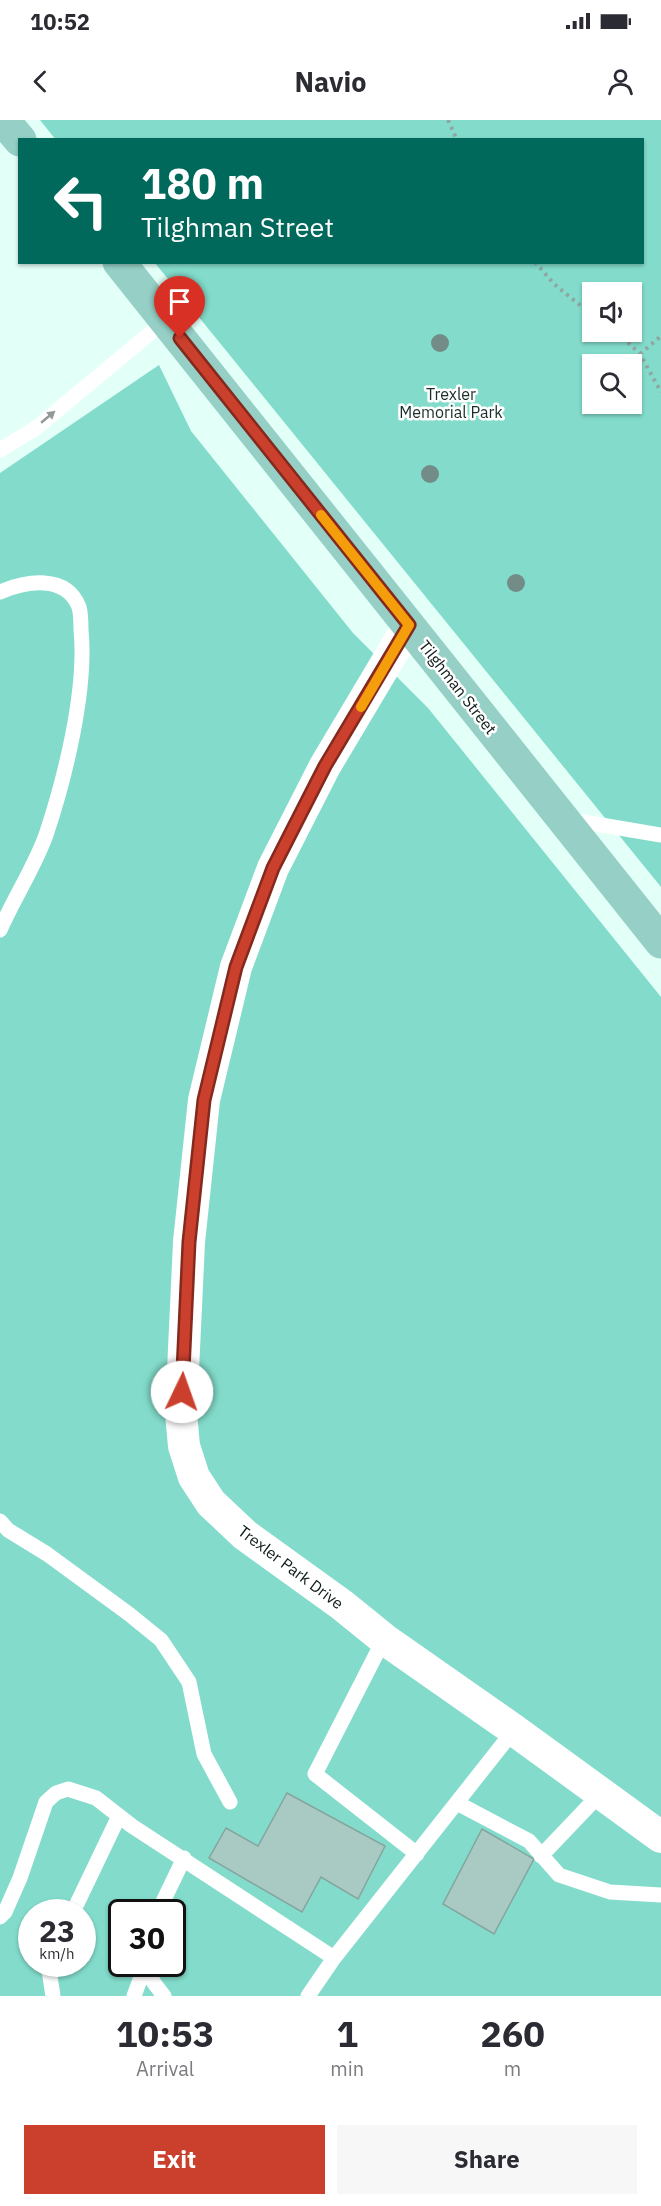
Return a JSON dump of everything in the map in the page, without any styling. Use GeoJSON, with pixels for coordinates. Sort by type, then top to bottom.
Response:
{"type":"FeatureCollection","features":[{"type":"Feature","properties":{"kind":"main road"},"geometry":{"type":"LineString","coordinates":[[3,120],[18,138]]}},
{"type":"Feature","properties":{"kind":"main road","name":"Tilghman Street"},"geometry":{"type":"LineString","coordinates":[[121,264],[661,942]]}},
{"type":"Feature","properties":{"kind":"street","name":"Trexler Park Drive"},"geometry":{"type":"LineString","coordinates":[[409,625],[320,776],[273,868],[236,967],[204,1100],[189,1242],[181,1413],[184,1446],[194,1477],[211,1503],[244,1535],[342,1605],[384,1639],[661,1837]]}},
{"type":"Feature","properties":{"kind":"lane"},"geometry":{"type":"LineString","coordinates":[[0,450],[36,428],[166,320]]}},
{"type":"Feature","properties":{"kind":"lane"},"geometry":{"type":"LineString","coordinates":[[0,592],[16,585],[41,581],[62,587],[72,596],[79,608],[83,650],[74,722],[62,783],[45,838],[0,930]]}},
{"type":"Feature","properties":{"kind":"lane"},"geometry":{"type":"LineString","coordinates":[[562,818],[661,835]]}},
{"type":"Feature","properties":{"kind":"lane"},"geometry":{"type":"LineString","coordinates":[[0,1521],[8,1530],[47,1554],[161,1640],[189,1682],[204,1754],[230,1802]]}},
{"type":"Feature","properties":{"kind":"lane"},"geometry":{"type":"LineString","coordinates":[[384,1639],[315,1774],[417,1854]]}},
{"type":"Feature","properties":{"kind":"lane"},"geometry":{"type":"LineString","coordinates":[[308,1996],[334,1958],[514,1730]]}},
{"type":"Feature","properties":{"kind":"lane"},"geometry":{"type":"LineString","coordinates":[[0,1917],[5,1912],[20,1878],[46,1802],[56,1793],[68,1789],[96,1798],[119,1816],[334,1958]]}},
{"type":"Feature","properties":{"kind":"lane"},"geometry":{"type":"LineString","coordinates":[[542,1856],[601,1793]]}},
{"type":"Feature","properties":{"kind":"lane"},"geometry":{"type":"LineString","coordinates":[[457,1803],[529,1841],[559,1875],[610,1892],[661,1895]]}},
{"type":"Feature","properties":{"kind":"lane"},"geometry":{"type":"LineString","coordinates":[[79,1899],[119,1816]]}},
{"type":"Feature","properties":{"kind":"lane"},"geometry":{"type":"LineString","coordinates":[[164,1899],[184,1858]]}},
{"type":"Feature","properties":{"kind":"lane"},"geometry":{"type":"LineString","coordinates":[[50,1977],[53,1996]]}},
{"type":"Feature","properties":{"kind":"lane"},"geometry":{"type":"LineString","coordinates":[[134,1996],[141,1977]]}},
{"type":"Feature","properties":{"kind":"lane"},"geometry":{"type":"LineString","coordinates":[[151,1977],[164,1996]]}},
{"type":"Feature","properties":{"kind":"path"},"geometry":{"type":"LineString","coordinates":[[448,120],[456,138]]}},
{"type":"Feature","properties":{"kind":"path"},"geometry":{"type":"LineString","coordinates":[[537,264],[554,284],[582,307]]}},
{"type":"Feature","properties":{"kind":"path"},"geometry":{"type":"LineString","coordinates":[[627,342],[640,354],[661,336]]}},
{"type":"Feature","properties":{"kind":"path"},"geometry":{"type":"LineString","coordinates":[[642,358],[661,392]]}},
{"type":"Feature","properties":{"kind":"green space","name":"Trexler Memorial Park"},"geometry":{"type":"Polygon","coordinates":[[[40,120],[661,120],[661,887],[156,264],[644,264],[644,138],[54,138],[40,120]]]}},
{"type":"Feature","properties":{"kind":"green space"},"geometry":{"type":"Polygon","coordinates":[[[159,365],[191,431],[353,633],[428,708],[661,997],[661,1996],[0,1996],[0,473],[159,365]]]}},
{"type":"Feature","properties":{"kind":"building"},"geometry":{"type":"Polygon","coordinates":[[[287,1793],[385,1846],[358,1899],[321,1877],[302,1912],[209,1858],[226,1828],[258,1846],[287,1793]]]}},
{"type":"Feature","properties":{"kind":"building"},"geometry":{"type":"Polygon","coordinates":[[[482,1829],[534,1859],[494,1934],[443,1904],[482,1829]]]}},
{"type":"Feature","properties":{"kind":"slow traffic"},"geometry":{"type":"LineString","coordinates":[[321,515],[409,625],[361,707]]}},
{"type":"Feature","properties":{"kind":"route"},"geometry":{"type":"LineString","coordinates":[[180,338],[409,625],[325,766],[273,868],[236,967],[204,1100],[189,1242],[182,1392]]}}]}
